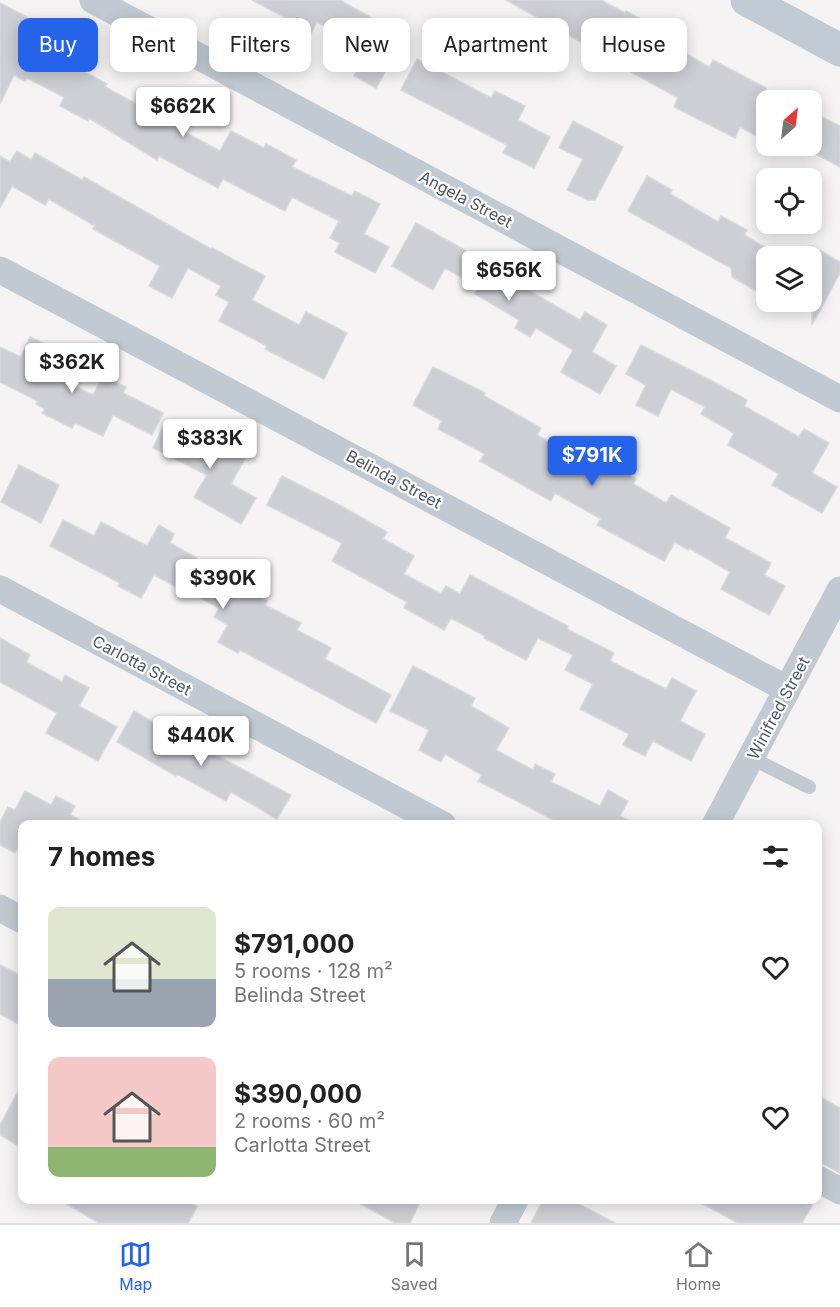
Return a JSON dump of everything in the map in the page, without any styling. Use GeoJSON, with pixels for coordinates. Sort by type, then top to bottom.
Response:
{"type":"FeatureCollection","features":[{"type":"Feature","properties":{"kind":"main road"},"geometry":{"type":"LineString","coordinates":[[747,0],[840,50]]}},
{"type":"Feature","properties":{"kind":"street","name":"Angela Street"},"geometry":{"type":"LineString","coordinates":[[93,0],[840,399]]}},
{"type":"Feature","properties":{"kind":"street","name":"Belinda Street"},"geometry":{"type":"LineString","coordinates":[[0,270],[787,689]]}},
{"type":"Feature","properties":{"kind":"street","name":"Carlotta Street"},"geometry":{"type":"LineString","coordinates":[[0,589],[434,820]]}},
{"type":"Feature","properties":{"kind":"street","name":"Winifred Street"},"geometry":{"type":"LineString","coordinates":[[718,820],[840,590]]}},
{"type":"Feature","properties":{"kind":"street"},"geometry":{"type":"LineString","coordinates":[[0,908],[18,918]]}},
{"type":"Feature","properties":{"kind":"street"},"geometry":{"type":"LineString","coordinates":[[822,1181],[840,1191]]}},
{"type":"Feature","properties":{"kind":"street"},"geometry":{"type":"LineString","coordinates":[[503,1223],[513,1204]]}},
{"type":"Feature","properties":{"kind":"lane"},"geometry":{"type":"LineString","coordinates":[[751,758],[810,787]]}},
{"type":"Feature","properties":{"kind":"building"},"geometry":{"type":"Polygon","coordinates":[[[252,0],[340,0],[372,18],[323,18],[323,25],[317,22],[311,34],[311,18],[286,18],[252,0]]]}},
{"type":"Feature","properties":{"kind":"building"},"geometry":{"type":"Polygon","coordinates":[[[506,0],[601,0],[639,18],[581,18],[581,42],[569,35],[569,18],[538,18],[506,0]]]}},
{"type":"Feature","properties":{"kind":"building"},"geometry":{"type":"Polygon","coordinates":[[[0,3],[27,17],[18,18],[18,72],[85,72],[107,84],[105,87],[155,114],[166,96],[186,107],[175,127],[220,151],[231,131],[264,148],[266,144],[296,160],[292,167],[352,196],[355,191],[380,204],[364,234],[389,247],[375,273],[335,252],[340,243],[330,238],[339,221],[292,197],[285,211],[223,179],[218,188],[159,156],[157,160],[89,118],[88,121],[60,106],[64,97],[27,78],[25,81],[14,75],[0,104],[0,3]]]}},
{"type":"Feature","properties":{"kind":"building"},"geometry":{"type":"Polygon","coordinates":[[[687,54],[709,67],[713,60],[766,88],[766,90],[756,90],[756,136],[740,127],[735,138],[674,107],[678,98],[631,72],[687,72],[687,54]]]}},
{"type":"Feature","properties":{"kind":"building"},"geometry":{"type":"Polygon","coordinates":[[[417,59],[422,62],[422,72],[442,72],[491,98],[495,91],[525,106],[518,120],[550,137],[534,168],[503,153],[507,145],[401,90],[417,59]]]}},
{"type":"Feature","properties":{"kind":"building"},"geometry":{"type":"Polygon","coordinates":[[[356,72],[385,72],[376,88],[354,76],[356,72]]]}},
{"type":"Feature","properties":{"kind":"building"},"geometry":{"type":"Polygon","coordinates":[[[822,117],[840,126],[840,167],[819,156],[822,156],[822,117]]]}},
{"type":"Feature","properties":{"kind":"building"},"geometry":{"type":"Polygon","coordinates":[[[573,121],[623,147],[595,200],[588,200],[567,190],[583,159],[559,148],[573,121]]]}},
{"type":"Feature","properties":{"kind":"building"},"geometry":{"type":"Polygon","coordinates":[[[17,151],[31,160],[35,153],[82,180],[84,177],[211,249],[265,276],[252,300],[299,325],[306,312],[347,333],[324,379],[265,349],[267,346],[219,321],[229,302],[216,295],[221,286],[188,268],[172,298],[149,286],[160,266],[93,229],[95,226],[49,199],[45,205],[12,186],[0,208],[0,156],[10,162],[17,151]]]}},
{"type":"Feature","properties":{"kind":"building"},"geometry":{"type":"Polygon","coordinates":[[[647,176],[672,190],[670,194],[718,222],[721,216],[747,230],[744,235],[763,246],[756,246],[756,291],[732,277],[731,268],[628,211],[647,176]]]}},
{"type":"Feature","properties":{"kind":"building"},"geometry":{"type":"Polygon","coordinates":[[[416,223],[523,280],[519,285],[580,320],[585,312],[607,325],[592,352],[616,366],[600,394],[561,372],[573,350],[536,328],[530,337],[515,328],[519,320],[475,294],[479,287],[445,268],[433,290],[392,266],[416,223]]]}},
{"type":"Feature","properties":{"kind":"building"},"geometry":{"type":"Polygon","coordinates":[[[822,252],[840,262],[840,273],[822,306],[822,252]]]}},
{"type":"Feature","properties":{"kind":"building"},"geometry":{"type":"Polygon","coordinates":[[[812,312],[819,312],[812,325],[812,312]]]}},
{"type":"Feature","properties":{"kind":"building"},"geometry":{"type":"Polygon","coordinates":[[[30,337],[54,348],[43,371],[93,395],[103,376],[126,387],[123,393],[163,413],[152,435],[113,415],[103,436],[75,423],[72,428],[42,413],[45,409],[36,404],[38,401],[0,382],[0,347],[21,357],[30,337]]]}},
{"type":"Feature","properties":{"kind":"building"},"geometry":{"type":"Polygon","coordinates":[[[641,345],[747,400],[744,406],[799,437],[804,429],[829,443],[812,473],[837,487],[822,513],[772,485],[779,474],[728,445],[734,433],[701,414],[705,407],[671,389],[658,416],[636,405],[646,385],[626,374],[641,345]]]}},
{"type":"Feature","properties":{"kind":"building"},"geometry":{"type":"Polygon","coordinates":[[[433,367],[485,393],[484,396],[541,428],[537,435],[588,464],[593,455],[636,479],[633,484],[666,503],[671,495],[730,528],[725,538],[771,563],[764,575],[785,586],[769,615],[721,589],[730,572],[689,548],[688,550],[675,542],[664,561],[597,525],[601,519],[555,493],[551,501],[480,461],[485,454],[438,429],[442,421],[413,405],[433,367]]]}},
{"type":"Feature","properties":{"kind":"building"},"geometry":{"type":"Polygon","coordinates":[[[165,423],[220,450],[226,441],[248,453],[231,484],[256,498],[241,524],[194,497],[207,475],[153,448],[165,423]]]}},
{"type":"Feature","properties":{"kind":"building"},"geometry":{"type":"Polygon","coordinates":[[[19,465],[59,485],[41,523],[1,502],[19,465]]]}},
{"type":"Feature","properties":{"kind":"building"},"geometry":{"type":"Polygon","coordinates":[[[282,476],[387,532],[383,539],[414,556],[404,574],[441,594],[446,586],[460,594],[470,575],[568,626],[567,629],[614,653],[610,661],[666,689],[672,678],[696,691],[680,721],[705,734],[691,761],[653,741],[645,756],[623,745],[629,734],[580,709],[593,684],[565,670],[573,655],[538,638],[526,660],[451,618],[444,630],[404,608],[407,602],[332,561],[342,543],[267,505],[282,476]]]}},
{"type":"Feature","properties":{"kind":"building"},"geometry":{"type":"Polygon","coordinates":[[[63,520],[94,536],[101,522],[147,546],[159,525],[174,534],[170,543],[197,558],[195,561],[267,601],[265,605],[301,623],[297,630],[331,648],[325,659],[391,695],[376,723],[240,650],[238,653],[218,642],[228,625],[214,617],[219,608],[181,587],[180,589],[154,575],[141,598],[118,586],[120,583],[50,546],[63,520]]]}},
{"type":"Feature","properties":{"kind":"building"},"geometry":{"type":"Polygon","coordinates":[[[0,638],[30,655],[26,662],[62,682],[65,675],[89,688],[79,706],[117,727],[98,761],[46,733],[57,713],[0,682],[0,638]]]}},
{"type":"Feature","properties":{"kind":"building"},"geometry":{"type":"Polygon","coordinates":[[[413,666],[475,698],[471,706],[509,728],[496,750],[533,770],[535,764],[555,774],[551,782],[600,806],[608,790],[628,801],[620,816],[628,820],[553,820],[478,781],[482,775],[445,754],[441,762],[419,750],[429,730],[390,711],[413,666]]]}},
{"type":"Feature","properties":{"kind":"building"},"geometry":{"type":"Polygon","coordinates":[[[134,711],[163,728],[161,734],[198,754],[201,747],[291,795],[277,819],[231,792],[226,801],[177,774],[176,776],[117,742],[134,711]]]}},
{"type":"Feature","properties":{"kind":"building"},"geometry":{"type":"Polygon","coordinates":[[[25,791],[51,805],[56,796],[75,806],[70,815],[80,820],[18,820],[18,847],[15,853],[0,845],[0,822],[8,807],[15,810],[25,791]]]}},
{"type":"Feature","properties":{"kind":"building"},"geometry":{"type":"Polygon","coordinates":[[[0,965],[18,974],[18,1024],[0,1014],[0,965]]]}},
{"type":"Feature","properties":{"kind":"building"},"geometry":{"type":"Polygon","coordinates":[[[18,1091],[18,1146],[0,1135],[0,1125],[18,1091]]]}},
{"type":"Feature","properties":{"kind":"building"},"geometry":{"type":"Polygon","coordinates":[[[822,1098],[840,1108],[840,1173],[822,1164],[822,1098]]]}},
{"type":"Feature","properties":{"kind":"building"},"geometry":{"type":"Polygon","coordinates":[[[67,1204],[192,1204],[197,1207],[188,1223],[99,1223],[67,1204]]]}},
{"type":"Feature","properties":{"kind":"building"},"geometry":{"type":"Polygon","coordinates":[[[361,1204],[419,1204],[410,1223],[395,1223],[361,1204]]]}},
{"type":"Feature","properties":{"kind":"building"},"geometry":{"type":"Polygon","coordinates":[[[541,1204],[579,1204],[615,1223],[531,1223],[541,1204]]]}},
{"type":"Feature","properties":{"kind":"building"},"geometry":{"type":"Polygon","coordinates":[[[703,1204],[813,1204],[802,1223],[738,1223],[703,1204]]]}}]}
